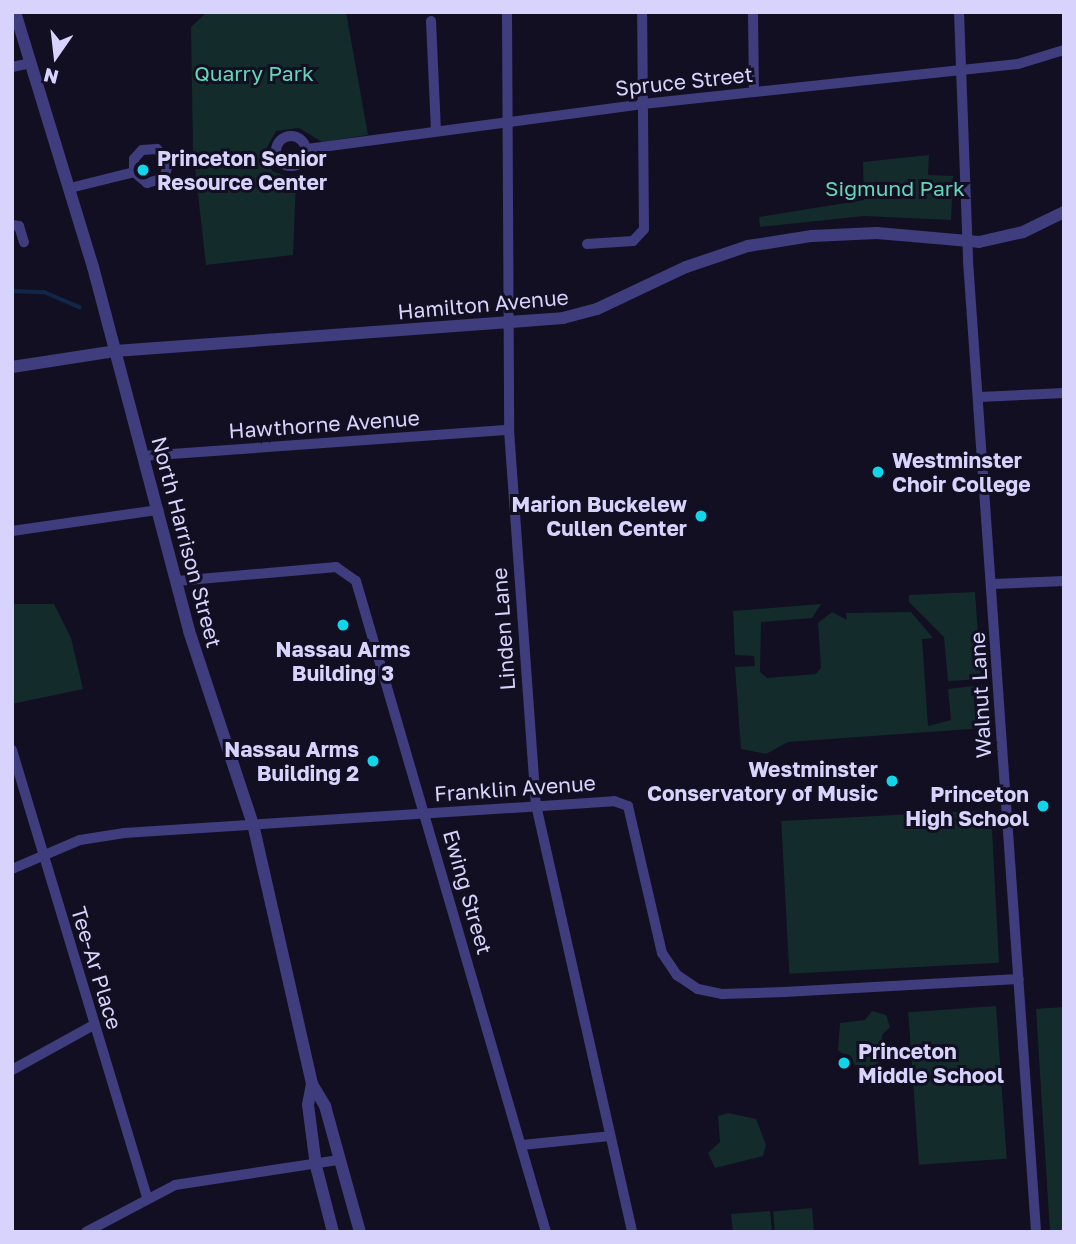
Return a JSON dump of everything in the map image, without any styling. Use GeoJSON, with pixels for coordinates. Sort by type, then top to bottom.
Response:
{"type":"FeatureCollection","features":[{"type":"Feature","properties":{"kind":"street","name":"North Harrison Street"},"geometry":{"type":"LineString","coordinates":[[15,12],[70,188],[177,581],[253,824],[312,1084],[325,1106],[360,1232]]}},
{"type":"Feature","properties":{"kind":"street","name":"Linden Lane"},"geometry":{"type":"LineString","coordinates":[[508,12],[509,430],[536,805],[632,1232]]}},
{"type":"Feature","properties":{"kind":"street"},"geometry":{"type":"LineString","coordinates":[[587,244],[633,241],[644,229],[642,12]]}},
{"type":"Feature","properties":{"kind":"street"},"geometry":{"type":"LineString","coordinates":[[753,12],[754,92]]}},
{"type":"Feature","properties":{"kind":"street","name":"Walnut Lane"},"geometry":{"type":"LineString","coordinates":[[959,12],[966,241],[993,584],[1037,1232]]}},
{"type":"Feature","properties":{"kind":"street"},"geometry":{"type":"LineString","coordinates":[[431,21],[436,131]]}},
{"type":"Feature","properties":{"kind":"street","name":"Spruce Street"},"geometry":{"type":"LineString","coordinates":[[307,149],[643,104],[1018,64],[1064,50]]}},
{"type":"Feature","properties":{"kind":"street"},"geometry":{"type":"LineString","coordinates":[[12,67],[31,63]]}},
{"type":"Feature","properties":{"kind":"street"},"geometry":{"type":"LineString","coordinates":[[70,188],[134,172]]}},
{"type":"Feature","properties":{"kind":"street","name":"Hamilton Avenue"},"geometry":{"type":"LineString","coordinates":[[12,366],[115,351],[509,324],[579,315],[687,267],[748,246],[847,233],[966,241],[1008,237],[1064,212]]}},
{"type":"Feature","properties":{"kind":"street"},"geometry":{"type":"LineString","coordinates":[[12,225],[19,226],[24,242]]}},
{"type":"Feature","properties":{"kind":"street"},"geometry":{"type":"LineString","coordinates":[[979,397],[1064,393]]}},
{"type":"Feature","properties":{"kind":"street","name":"Hawthorne Avenue"},"geometry":{"type":"LineString","coordinates":[[143,456],[509,430]]}},
{"type":"Feature","properties":{"kind":"street"},"geometry":{"type":"LineString","coordinates":[[12,531],[158,510]]}},
{"type":"Feature","properties":{"kind":"street","name":"Ewing Street"},"geometry":{"type":"LineString","coordinates":[[177,581],[336,568],[351,574],[425,813],[546,1232]]}},
{"type":"Feature","properties":{"kind":"street"},"geometry":{"type":"LineString","coordinates":[[993,584],[1064,581]]}},
{"type":"Feature","properties":{"kind":"street","name":"Tee-Ar Place"},"geometry":{"type":"LineString","coordinates":[[12,750],[147,1196]]}},
{"type":"Feature","properties":{"kind":"street","name":"Franklin Avenue"},"geometry":{"type":"LineString","coordinates":[[12,869],[43,855],[103,836],[614,801],[628,806],[662,953],[677,975],[698,989],[722,994],[1019,979]]}},
{"type":"Feature","properties":{"kind":"street"},"geometry":{"type":"LineString","coordinates":[[12,1070],[94,1025]]}},
{"type":"Feature","properties":{"kind":"street","name":"North Harrison Street"},"geometry":{"type":"LineString","coordinates":[[312,1084],[308,1105],[316,1166],[335,1232]]}},
{"type":"Feature","properties":{"kind":"street"},"geometry":{"type":"LineString","coordinates":[[522,1145],[610,1136]]}},
{"type":"Feature","properties":{"kind":"street"},"geometry":{"type":"LineString","coordinates":[[86,1232],[147,1196],[198,1180],[316,1166],[340,1160]]}},
{"type":"Feature","properties":{"kind":"street"},"geometry":{"type":"LineString","coordinates":[[335,1232],[356,1217]]}},
{"type":"Feature","properties":{"kind":"green space","name":"Quarry Park"},"geometry":{"type":"Polygon","coordinates":[[[207,12],[346,12],[368,135],[322,142],[299,128],[276,131],[265,151],[272,171],[296,180],[293,255],[206,265],[193,150],[191,27],[207,12]]]}},
{"type":"Feature","properties":{"kind":"green space","name":"Sigmund Park"},"geometry":{"type":"Polygon","coordinates":[[[929,155],[928,175],[953,176],[951,220],[864,216],[760,227],[759,217],[864,200],[863,162],[929,155]]]}},
{"type":"Feature","properties":{"kind":"green space"},"geometry":{"type":"Polygon","coordinates":[[[975,592],[981,679],[948,681],[944,637],[909,602],[909,595],[975,592]]]}},
{"type":"Feature","properties":{"kind":"green space"},"geometry":{"type":"Polygon","coordinates":[[[12,604],[54,604],[71,638],[83,689],[12,704],[12,604]]]}},
{"type":"Feature","properties":{"kind":"green space"},"geometry":{"type":"Polygon","coordinates":[[[821,604],[812,618],[761,622],[760,672],[767,678],[816,674],[821,668],[818,623],[832,612],[847,620],[846,613],[911,612],[933,638],[922,639],[928,726],[951,720],[948,689],[982,685],[985,728],[788,742],[766,754],[741,749],[735,667],[755,666],[754,656],[735,655],[733,611],[821,604]]]}},
{"type":"Feature","properties":{"kind":"green space"},"geometry":{"type":"Polygon","coordinates":[[[991,810],[999,963],[789,974],[781,821],[991,810]]]}},
{"type":"Feature","properties":{"kind":"green space"},"geometry":{"type":"Polygon","coordinates":[[[996,1006],[1007,1159],[919,1165],[908,1012],[996,1006]]]}},
{"type":"Feature","properties":{"kind":"green space"},"geometry":{"type":"Polygon","coordinates":[[[1064,1007],[1064,1232],[1050,1232],[1036,1009],[1064,1007]]]}},
{"type":"Feature","properties":{"kind":"green space"},"geometry":{"type":"Polygon","coordinates":[[[872,1011],[886,1015],[890,1027],[882,1035],[883,1061],[870,1067],[856,1066],[838,1050],[840,1023],[865,1020],[872,1011]]]}},
{"type":"Feature","properties":{"kind":"green space"},"geometry":{"type":"Polygon","coordinates":[[[728,1113],[756,1119],[766,1145],[763,1156],[715,1168],[708,1153],[720,1142],[718,1116],[728,1113]]]}},
{"type":"Feature","properties":{"kind":"green space"},"geometry":{"type":"Polygon","coordinates":[[[812,1208],[814,1231],[775,1232],[773,1211],[812,1208]]]}},
{"type":"Feature","properties":{"kind":"green space"},"geometry":{"type":"Polygon","coordinates":[[[770,1211],[772,1232],[733,1232],[731,1214],[770,1211]]]}},
{"type":"Feature","properties":{"kind":"waterway"},"geometry":{"type":"LineString","coordinates":[[12,291],[44,292],[80,307]]}},
{"type":"Feature","properties":{"kind":"place","name":"Princeton Senior Resource Center"},"geometry":{"type":"Point","coordinates":[143,170]}},
{"type":"Feature","properties":{"kind":"place","name":"Westminster Choir College"},"geometry":{"type":"Point","coordinates":[878,472]}},
{"type":"Feature","properties":{"kind":"place","name":"Marion Buckelew Cullen Center"},"geometry":{"type":"Point","coordinates":[701,516]}},
{"type":"Feature","properties":{"kind":"place","name":"Nassau Arms Building 3"},"geometry":{"type":"Point","coordinates":[343,625]}},
{"type":"Feature","properties":{"kind":"place","name":"Nassau Arms Building 2"},"geometry":{"type":"Point","coordinates":[373,761]}},
{"type":"Feature","properties":{"kind":"place","name":"Westminster Conservatory of Music"},"geometry":{"type":"Point","coordinates":[892,781]}},
{"type":"Feature","properties":{"kind":"place","name":"Princeton High School"},"geometry":{"type":"Point","coordinates":[1043,806]}},
{"type":"Feature","properties":{"kind":"place","name":"Princeton Middle School"},"geometry":{"type":"Point","coordinates":[844,1063]}}]}
